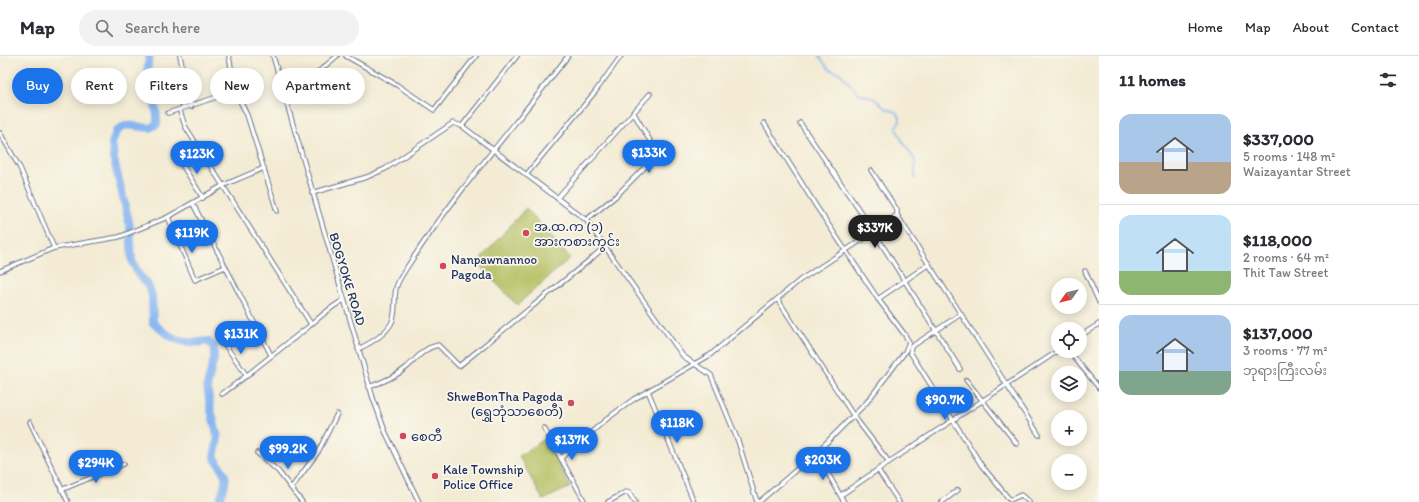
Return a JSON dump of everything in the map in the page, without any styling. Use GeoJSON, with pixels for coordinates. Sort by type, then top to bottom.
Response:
{"type":"FeatureCollection","features":[{"type":"Feature","properties":{"kind":"street"},"geometry":{"type":"LineString","coordinates":[[180,56],[191,106]]}},
{"type":"Feature","properties":{"kind":"street"},"geometry":{"type":"LineString","coordinates":[[228,56],[230,68]]}},
{"type":"Feature","properties":{"kind":"street","name":"BOGYOKE ROAD"},"geometry":{"type":"LineString","coordinates":[[273,56],[276,68]]}},
{"type":"Feature","properties":{"kind":"street"},"geometry":{"type":"LineString","coordinates":[[322,68],[337,56]]}},
{"type":"Feature","properties":{"kind":"street"},"geometry":{"type":"LineString","coordinates":[[346,56],[397,85],[434,110],[476,56]]}},
{"type":"Feature","properties":{"kind":"street"},"geometry":{"type":"LineString","coordinates":[[462,126],[517,56]]}},
{"type":"Feature","properties":{"kind":"street"},"geometry":{"type":"LineString","coordinates":[[358,349],[376,341],[387,327],[394,316],[394,289],[403,273],[441,217],[492,150],[568,56]]}},
{"type":"Feature","properties":{"kind":"street"},"geometry":{"type":"LineString","coordinates":[[526,175],[595,92],[621,56]]}},
{"type":"Feature","properties":{"kind":"street"},"geometry":{"type":"LineString","coordinates":[[557,198],[650,94]]}},
{"type":"Feature","properties":{"kind":"street"},"geometry":{"type":"LineString","coordinates":[[168,113],[180,111],[210,100]]}},
{"type":"Feature","properties":{"kind":"street"},"geometry":{"type":"LineString","coordinates":[[242,104],[247,115],[277,211]]}},
{"type":"Feature","properties":{"kind":"street","name":"BOGYOKE ROAD"},"geometry":{"type":"LineString","coordinates":[[286,104],[369,387],[385,431],[419,502]]}},
{"type":"Feature","properties":{"kind":"street"},"geometry":{"type":"LineString","coordinates":[[180,111],[185,126],[224,185],[311,324]]}},
{"type":"Feature","properties":{"kind":"street"},"geometry":{"type":"LineString","coordinates":[[586,220],[616,196],[655,157],[652,144],[633,112]]}},
{"type":"Feature","properties":{"kind":"street"},"geometry":{"type":"LineString","coordinates":[[312,193],[367,177],[385,169],[453,124],[462,126],[586,220],[683,356],[694,364],[702,367],[710,375],[738,441],[758,502],[816,452],[867,402],[905,352],[908,342],[905,335],[878,299],[845,250],[764,123]]}},
{"type":"Feature","properties":{"kind":"street"},"geometry":{"type":"LineString","coordinates":[[800,123],[874,232],[960,369]]}},
{"type":"Feature","properties":{"kind":"street"},"geometry":{"type":"LineString","coordinates":[[0,132],[20,168],[54,248]]}},
{"type":"Feature","properties":{"kind":"street"},"geometry":{"type":"LineString","coordinates":[[179,160],[203,198]]}},
{"type":"Feature","properties":{"kind":"street"},"geometry":{"type":"LineString","coordinates":[[0,271],[54,248],[119,237],[168,217],[224,185],[264,168]]}},
{"type":"Feature","properties":{"kind":"street"},"geometry":{"type":"LineString","coordinates":[[871,170],[897,210],[897,215],[1039,435]]}},
{"type":"Feature","properties":{"kind":"street"},"geometry":{"type":"LineString","coordinates":[[193,204],[271,355]]}},
{"type":"Feature","properties":{"kind":"street"},"geometry":{"type":"LineString","coordinates":[[561,458],[608,418],[648,391],[710,355],[778,300],[800,280],[874,232],[897,215]]}},
{"type":"Feature","properties":{"kind":"street"},"geometry":{"type":"LineString","coordinates":[[168,217],[195,280],[225,267]]}},
{"type":"Feature","properties":{"kind":"street"},"geometry":{"type":"LineString","coordinates":[[369,387],[388,379],[406,368],[428,347],[438,345],[458,366],[463,363],[592,258],[601,250],[602,241]]}},
{"type":"Feature","properties":{"kind":"street"},"geometry":{"type":"LineString","coordinates":[[878,299],[929,264]]}},
{"type":"Feature","properties":{"kind":"street"},"geometry":{"type":"LineString","coordinates":[[1085,271],[1099,302]]}},
{"type":"Feature","properties":{"kind":"street"},"geometry":{"type":"LineString","coordinates":[[222,394],[344,300]]}},
{"type":"Feature","properties":{"kind":"street"},"geometry":{"type":"LineString","coordinates":[[778,300],[853,415],[889,462]]}},
{"type":"Feature","properties":{"kind":"street"},"geometry":{"type":"LineString","coordinates":[[962,314],[911,347],[910,352],[982,466],[1010,500],[1021,495],[1029,502]]}},
{"type":"Feature","properties":{"kind":"street"},"geometry":{"type":"LineString","coordinates":[[1087,332],[1099,324]]}},
{"type":"Feature","properties":{"kind":"street"},"geometry":{"type":"LineString","coordinates":[[223,342],[247,376]]}},
{"type":"Feature","properties":{"kind":"street"},"geometry":{"type":"LineString","coordinates":[[841,495],[1051,356]]}},
{"type":"Feature","properties":{"kind":"street"},"geometry":{"type":"LineString","coordinates":[[1074,358],[1099,388]]}},
{"type":"Feature","properties":{"kind":"street"},"geometry":{"type":"LineString","coordinates":[[966,380],[1017,444]]}},
{"type":"Feature","properties":{"kind":"street"},"geometry":{"type":"LineString","coordinates":[[1094,383],[1099,381]]}},
{"type":"Feature","properties":{"kind":"street"},"geometry":{"type":"LineString","coordinates":[[648,391],[694,502]]}},
{"type":"Feature","properties":{"kind":"street"},"geometry":{"type":"LineString","coordinates":[[292,487],[318,452],[337,414]]}},
{"type":"Feature","properties":{"kind":"street"},"geometry":{"type":"LineString","coordinates":[[30,422],[68,502]]}},
{"type":"Feature","properties":{"kind":"street"},"geometry":{"type":"LineString","coordinates":[[544,428],[585,502]]}},
{"type":"Feature","properties":{"kind":"street"},"geometry":{"type":"LineString","coordinates":[[816,452],[844,502]]}},
{"type":"Feature","properties":{"kind":"street"},"geometry":{"type":"LineString","coordinates":[[258,453],[278,471],[292,487],[302,502]]}},
{"type":"Feature","properties":{"kind":"street"},"geometry":{"type":"LineString","coordinates":[[61,490],[124,464]]}},
{"type":"Feature","properties":{"kind":"street"},"geometry":{"type":"LineString","coordinates":[[878,470],[899,502]]}},
{"type":"Feature","properties":{"kind":"street"},"geometry":{"type":"LineString","coordinates":[[942,502],[958,490]]}},
{"type":"Feature","properties":{"kind":"street"},"geometry":{"type":"LineString","coordinates":[[608,502],[626,492],[629,493],[635,502]]}},
{"type":"Feature","properties":{"kind":"green space","name":"အ.ထ.က (၁) အားကစားကွင်း"},"geometry":{"type":"Polygon","coordinates":[[[526,208],[570,258],[517,305],[477,263],[526,208]]]}},
{"type":"Feature","properties":{"kind":"green space"},"geometry":{"type":"Polygon","coordinates":[[[546,438],[570,487],[543,500],[519,456],[546,438]]]}},
{"type":"Feature","properties":{"kind":"waterway"},"geometry":{"type":"LineString","coordinates":[[150,56],[148,74],[157,115],[157,124],[150,128],[125,125],[116,132],[112,143],[114,160],[130,226],[132,260],[138,274],[148,285],[152,295],[153,323],[178,340],[191,343],[208,341],[214,347],[214,359],[207,386],[218,438],[214,457],[223,470],[226,479],[219,502]]}},
{"type":"Feature","properties":{"kind":"waterway"},"geometry":{"type":"LineString","coordinates":[[819,56],[829,69],[841,74],[858,93],[875,99],[886,109],[896,112],[900,118],[900,121],[896,127],[901,139],[915,160],[915,179]]}},
{"type":"Feature","properties":{"kind":"place","name":"အ.ထ.က (၁) အားကစားကွင်း"},"geometry":{"type":"Point","coordinates":[526,233]}},
{"type":"Feature","properties":{"kind":"place","name":"Nanpawnannoo Pagoda"},"geometry":{"type":"Point","coordinates":[443,266]}},
{"type":"Feature","properties":{"kind":"place","name":"ShweBonTha Pagoda (ရွှေဘုံသာစေတီ)"},"geometry":{"type":"Point","coordinates":[571,403]}},
{"type":"Feature","properties":{"kind":"place","name":"စေတီ"},"geometry":{"type":"Point","coordinates":[403,436]}},
{"type":"Feature","properties":{"kind":"place","name":"Kale Township Police Office"},"geometry":{"type":"Point","coordinates":[435,476]}}]}
